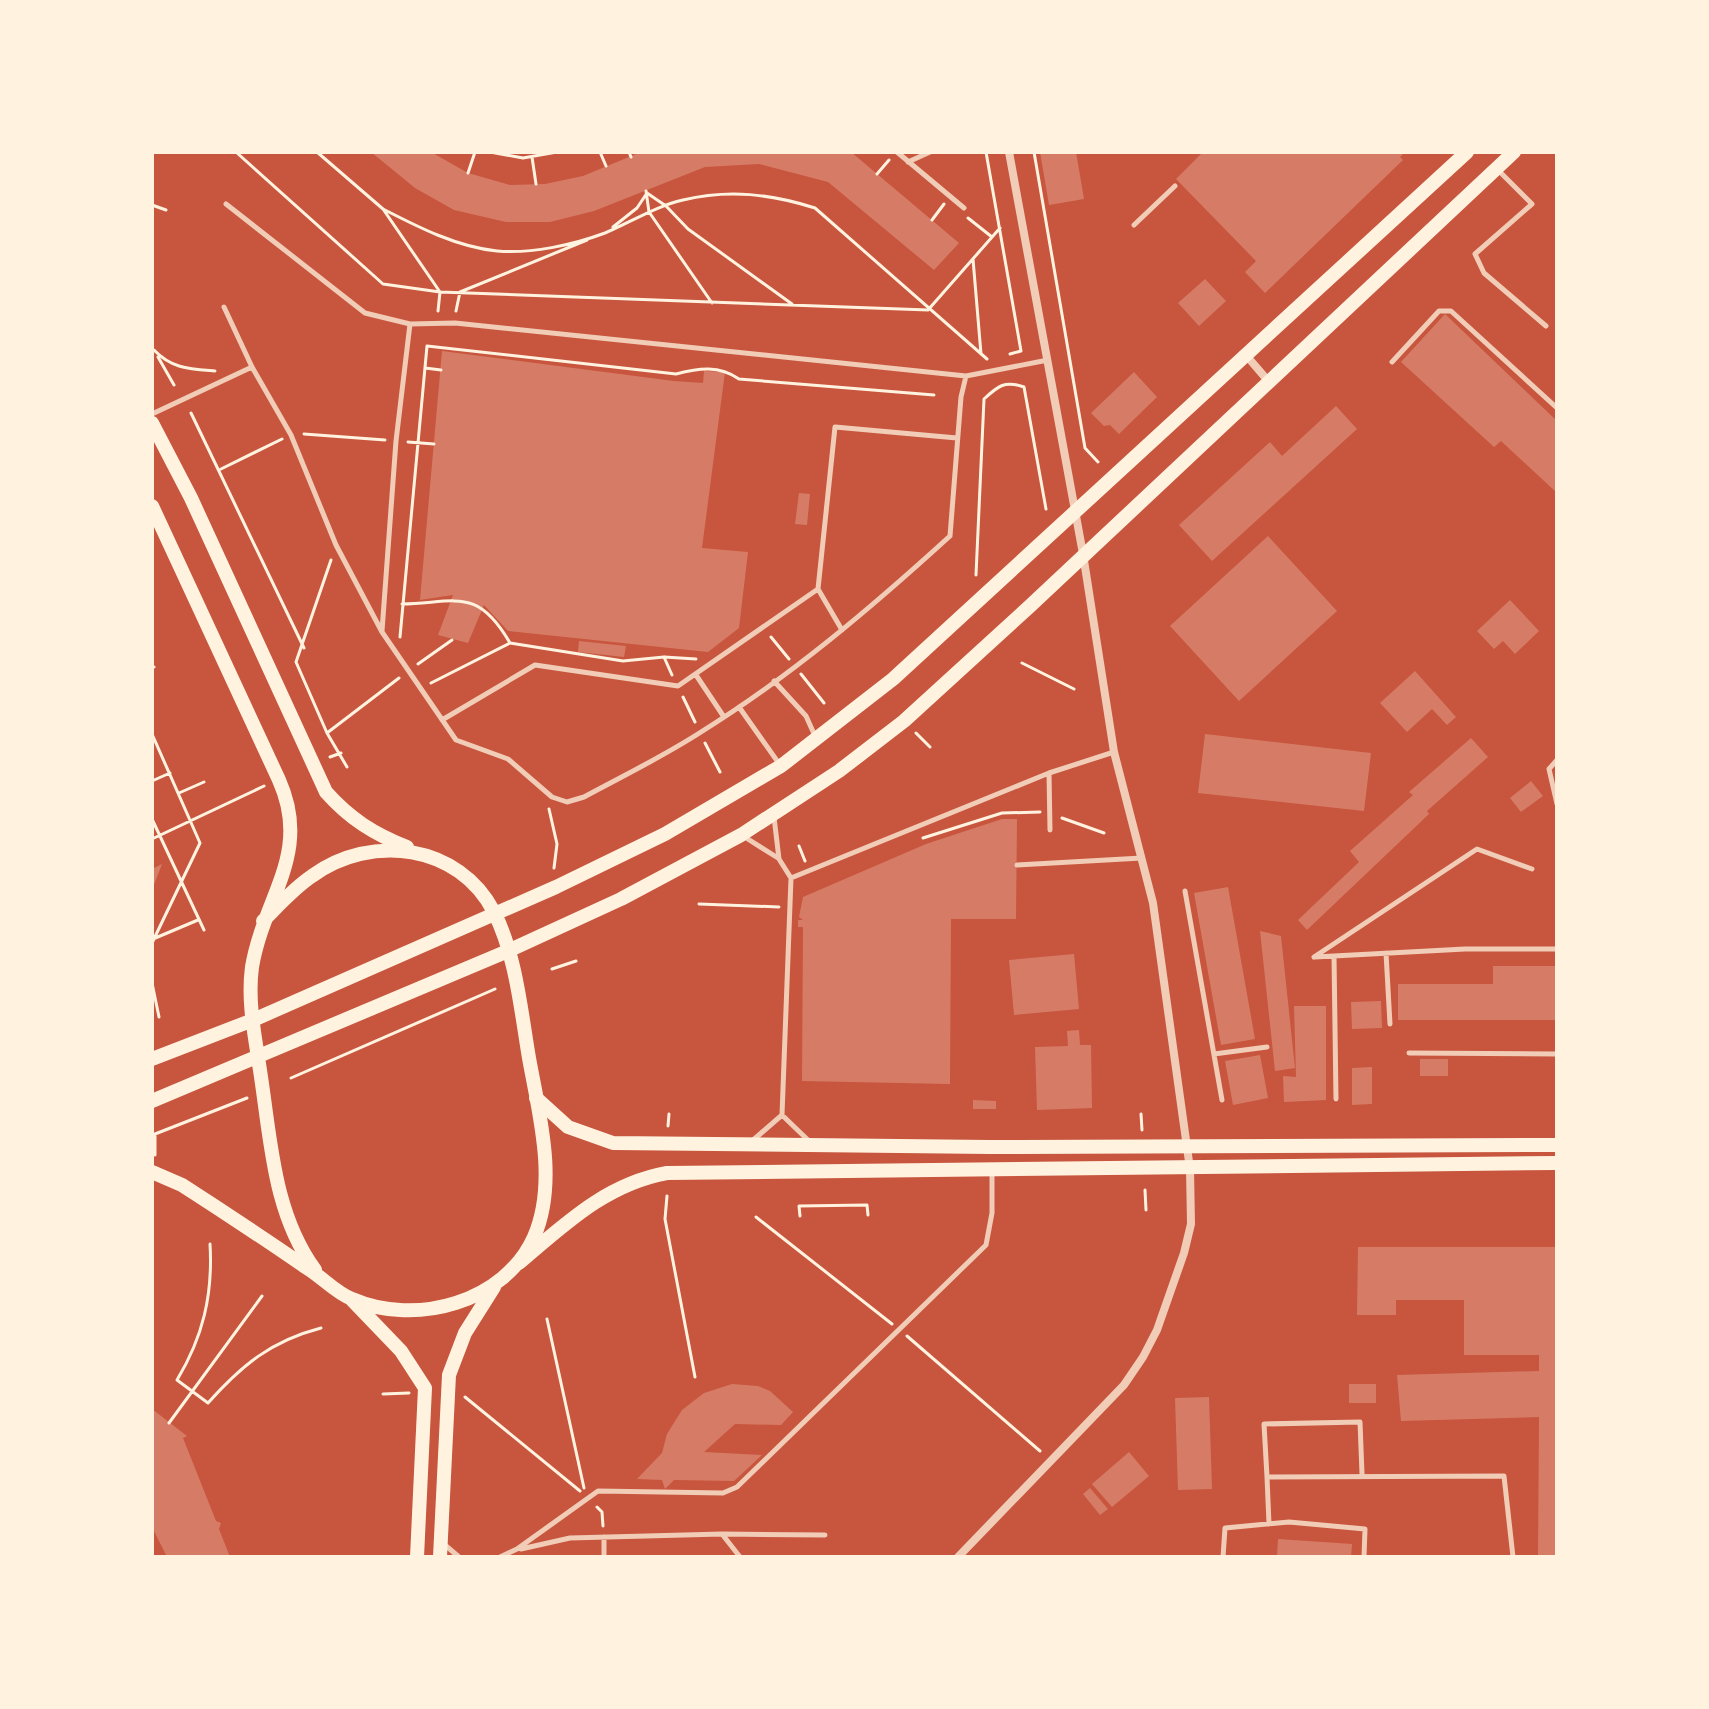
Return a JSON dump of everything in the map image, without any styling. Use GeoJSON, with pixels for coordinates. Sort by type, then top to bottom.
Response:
{"type":"FeatureCollection","features":[{"type":"Feature","properties":{"kind":"main road"},"geometry":{"type":"LineString","coordinates":[[152,1059],[253,1020],[665,834],[781,766],[893,679],[1467,152]]}},
{"type":"Feature","properties":{"kind":"main road"},"geometry":{"type":"LineString","coordinates":[[152,1101],[508,951],[645,887],[773,816],[904,721],[1514,152]]}},
{"type":"Feature","properties":{"kind":"main road"},"geometry":{"type":"LineString","coordinates":[[152,423],[191,498],[326,792],[347,814],[373,833],[466,874],[495,913],[508,951],[536,1098],[545,1187],[534,1236],[519,1263]]}},
{"type":"Feature","properties":{"kind":"main road"},"geometry":{"type":"LineString","coordinates":[[152,506],[279,780],[290,815],[292,839],[288,859],[263,921],[252,972],[253,1020],[277,1180],[285,1211],[295,1239],[320,1276]]}},
{"type":"Feature","properties":{"kind":"main road"},"geometry":{"type":"LineString","coordinates":[[263,921],[312,876],[335,862],[386,850],[418,852]]}},
{"type":"Feature","properties":{"kind":"main road"},"geometry":{"type":"LineString","coordinates":[[536,1098],[568,1127],[613,1143],[990,1147],[1557,1145]]}},
{"type":"Feature","properties":{"kind":"main road"},"geometry":{"type":"LineString","coordinates":[[990,1147],[992,1171]]}},
{"type":"Feature","properties":{"kind":"main road"},"geometry":{"type":"LineString","coordinates":[[440,1557],[449,1375],[465,1333],[497,1284],[519,1263],[588,1204],[644,1177],[667,1173],[1557,1163]]}},
{"type":"Feature","properties":{"kind":"main road"},"geometry":{"type":"LineString","coordinates":[[152,1172],[182,1185],[352,1299],[401,1351],[425,1388],[417,1557]]}},
{"type":"Feature","properties":{"kind":"main road"},"geometry":{"type":"LineString","coordinates":[[352,1299],[423,1310],[449,1306],[497,1284]]}},
{"type":"Feature","properties":{"kind":"street"},"geometry":{"type":"LineString","coordinates":[[958,1557],[1124,1385],[1143,1357],[1161,1319],[1191,1224],[1190,1169],[1153,903],[1114,752],[1049,359],[1009,152]]}},
{"type":"Feature","properties":{"kind":"street"},"geometry":{"type":"LineString","coordinates":[[1245,354],[1269,382]]}},
{"type":"Feature","properties":{"kind":"lane"},"geometry":{"type":"LineString","coordinates":[[897,152],[964,208]]}},
{"type":"Feature","properties":{"kind":"lane"},"geometry":{"type":"LineString","coordinates":[[908,162],[930,152]]}},
{"type":"Feature","properties":{"kind":"lane"},"geometry":{"type":"LineString","coordinates":[[1496,169],[1532,204],[1475,254],[1484,273],[1546,326]]}},
{"type":"Feature","properties":{"kind":"lane"},"geometry":{"type":"LineString","coordinates":[[1134,225],[1175,186]]}},
{"type":"Feature","properties":{"kind":"lane"},"geometry":{"type":"LineString","coordinates":[[226,204],[365,313],[410,324],[437,321],[966,376],[1049,359]]}},
{"type":"Feature","properties":{"kind":"lane"},"geometry":{"type":"LineString","coordinates":[[224,307],[252,367],[291,435],[336,545],[382,632],[442,720],[456,740],[508,759],[544,790],[567,802],[584,797],[700,733],[739,707],[842,630],[950,536],[957,438],[966,376]]}},
{"type":"Feature","properties":{"kind":"lane"},"geometry":{"type":"LineString","coordinates":[[1392,362],[1439,311],[1451,311],[1557,408]]}},
{"type":"Feature","properties":{"kind":"lane"},"geometry":{"type":"LineString","coordinates":[[382,632],[396,441],[410,324]]}},
{"type":"Feature","properties":{"kind":"lane"},"geometry":{"type":"LineString","coordinates":[[152,414],[252,367]]}},
{"type":"Feature","properties":{"kind":"lane"},"geometry":{"type":"LineString","coordinates":[[842,630],[818,589],[835,427],[957,438]]}},
{"type":"Feature","properties":{"kind":"lane"},"geometry":{"type":"LineString","coordinates":[[442,720],[535,665],[678,686],[818,589]]}},
{"type":"Feature","properties":{"kind":"lane"},"geometry":{"type":"LineString","coordinates":[[696,675],[724,717]]}},
{"type":"Feature","properties":{"kind":"lane"},"geometry":{"type":"LineString","coordinates":[[774,681],[806,716],[817,741]]}},
{"type":"Feature","properties":{"kind":"lane"},"geometry":{"type":"LineString","coordinates":[[739,707],[781,766]]}},
{"type":"Feature","properties":{"kind":"lane"},"geometry":{"type":"LineString","coordinates":[[791,878],[1049,773],[1114,752]]}},
{"type":"Feature","properties":{"kind":"lane"},"geometry":{"type":"LineString","coordinates":[[1557,760],[1549,769],[1557,804]]}},
{"type":"Feature","properties":{"kind":"lane"},"geometry":{"type":"LineString","coordinates":[[1049,773],[1050,830]]}},
{"type":"Feature","properties":{"kind":"lane"},"geometry":{"type":"LineString","coordinates":[[748,1145],[782,1115],[791,878],[779,859],[773,816]]}},
{"type":"Feature","properties":{"kind":"lane"},"geometry":{"type":"LineString","coordinates":[[741,835],[779,859]]}},
{"type":"Feature","properties":{"kind":"lane"},"geometry":{"type":"LineString","coordinates":[[1532,869],[1477,849],[1314,957],[1557,949]]}},
{"type":"Feature","properties":{"kind":"lane"},"geometry":{"type":"LineString","coordinates":[[1017,865],[1143,857]]}},
{"type":"Feature","properties":{"kind":"lane"},"geometry":{"type":"LineString","coordinates":[[1185,891],[1222,1100]]}},
{"type":"Feature","properties":{"kind":"lane"},"geometry":{"type":"LineString","coordinates":[[1386,953],[1390,1024]]}},
{"type":"Feature","properties":{"kind":"lane"},"geometry":{"type":"LineString","coordinates":[[1334,956],[1336,1099]]}},
{"type":"Feature","properties":{"kind":"lane"},"geometry":{"type":"LineString","coordinates":[[1214,1054],[1267,1047]]}},
{"type":"Feature","properties":{"kind":"lane"},"geometry":{"type":"LineString","coordinates":[[1409,1053],[1557,1054]]}},
{"type":"Feature","properties":{"kind":"lane"},"geometry":{"type":"LineString","coordinates":[[782,1115],[814,1146]]}},
{"type":"Feature","properties":{"kind":"lane"},"geometry":{"type":"LineString","coordinates":[[500,1557],[517,1549],[598,1491],[723,1493],[737,1487],[986,1245],[992,1213],[992,1171]]}},
{"type":"Feature","properties":{"kind":"lane"},"geometry":{"type":"LineString","coordinates":[[1269,1524],[1264,1424],[1360,1422],[1362,1474]]}},
{"type":"Feature","properties":{"kind":"lane"},"geometry":{"type":"LineString","coordinates":[[1267,1477],[1362,1474],[1504,1476],[1513,1557]]}},
{"type":"Feature","properties":{"kind":"lane"},"geometry":{"type":"LineString","coordinates":[[1223,1557],[1225,1528],[1289,1522],[1365,1529],[1364,1557]]}},
{"type":"Feature","properties":{"kind":"lane"},"geometry":{"type":"LineString","coordinates":[[722,1534],[740,1557]]}},
{"type":"Feature","properties":{"kind":"lane"},"geometry":{"type":"LineString","coordinates":[[441,1535],[447,1550],[459,1557]]}},
{"type":"Feature","properties":{"kind":"lane"},"geometry":{"type":"LineString","coordinates":[[517,1549],[570,1538],[825,1535]]}},
{"type":"Feature","properties":{"kind":"lane"},"geometry":{"type":"LineString","coordinates":[[604,1537],[604,1557]]}},
{"type":"Feature","properties":{"kind":"path"},"geometry":{"type":"LineString","coordinates":[[236,152],[383,284],[440,292],[928,310]]}},
{"type":"Feature","properties":{"kind":"path"},"geometry":{"type":"LineString","coordinates":[[317,152],[383,209],[430,233],[497,251],[557,247],[602,234]]}},
{"type":"Feature","properties":{"kind":"path"},"geometry":{"type":"LineString","coordinates":[[468,173],[475,152]]}},
{"type":"Feature","properties":{"kind":"path"},"geometry":{"type":"LineString","coordinates":[[490,152],[532,157],[557,152]]}},
{"type":"Feature","properties":{"kind":"path"},"geometry":{"type":"LineString","coordinates":[[600,152],[606,166]]}},
{"type":"Feature","properties":{"kind":"path"},"geometry":{"type":"LineString","coordinates":[[460,292],[666,206],[717,195],[756,193],[815,208],[987,359],[1021,351],[986,152]]}},
{"type":"Feature","properties":{"kind":"path"},"geometry":{"type":"LineString","coordinates":[[1034,152],[1085,448],[1098,462]]}},
{"type":"Feature","properties":{"kind":"path"},"geometry":{"type":"LineString","coordinates":[[532,157],[536,184]]}},
{"type":"Feature","properties":{"kind":"path"},"geometry":{"type":"LineString","coordinates":[[877,174],[889,160]]}},
{"type":"Feature","properties":{"kind":"path"},"geometry":{"type":"LineString","coordinates":[[646,192],[666,206],[688,229],[792,304]]}},
{"type":"Feature","properties":{"kind":"path"},"geometry":{"type":"LineString","coordinates":[[646,192],[649,212],[712,303]]}},
{"type":"Feature","properties":{"kind":"path"},"geometry":{"type":"LineString","coordinates":[[609,231],[637,208],[646,192]]}},
{"type":"Feature","properties":{"kind":"path"},"geometry":{"type":"LineString","coordinates":[[932,220],[944,204]]}},
{"type":"Feature","properties":{"kind":"path"},"geometry":{"type":"LineString","coordinates":[[152,205],[166,210]]}},
{"type":"Feature","properties":{"kind":"path"},"geometry":{"type":"LineString","coordinates":[[383,209],[440,292],[438,312]]}},
{"type":"Feature","properties":{"kind":"path"},"geometry":{"type":"LineString","coordinates":[[928,310],[1000,228]]}},
{"type":"Feature","properties":{"kind":"path"},"geometry":{"type":"LineString","coordinates":[[973,257],[981,354]]}},
{"type":"Feature","properties":{"kind":"path"},"geometry":{"type":"LineString","coordinates":[[455,316],[460,292]]}},
{"type":"Feature","properties":{"kind":"path"},"geometry":{"type":"LineString","coordinates":[[406,646],[400,637],[402,604],[427,346],[432,339]]}},
{"type":"Feature","properties":{"kind":"path"},"geometry":{"type":"LineString","coordinates":[[427,346],[676,374],[699,368],[726,370],[739,379],[934,395]]}},
{"type":"Feature","properties":{"kind":"path"},"geometry":{"type":"LineString","coordinates":[[153,348],[165,362],[179,368],[238,373]]}},
{"type":"Feature","properties":{"kind":"path"},"geometry":{"type":"LineString","coordinates":[[153,348],[174,385]]}},
{"type":"Feature","properties":{"kind":"path"},"geometry":{"type":"LineString","coordinates":[[425,368],[441,370]]}},
{"type":"Feature","properties":{"kind":"path"},"geometry":{"type":"LineString","coordinates":[[976,575],[984,399],[997,386],[1010,382],[1024,387],[1046,509]]}},
{"type":"Feature","properties":{"kind":"path"},"geometry":{"type":"LineString","coordinates":[[191,413],[221,469],[304,648]]}},
{"type":"Feature","properties":{"kind":"path"},"geometry":{"type":"LineString","coordinates":[[221,469],[291,435],[434,444]]}},
{"type":"Feature","properties":{"kind":"path"},"geometry":{"type":"LineString","coordinates":[[336,545],[304,648],[296,662],[327,733],[347,767]]}},
{"type":"Feature","properties":{"kind":"path"},"geometry":{"type":"LineString","coordinates":[[402,604],[445,598],[467,602],[492,616],[510,643]]}},
{"type":"Feature","properties":{"kind":"path"},"geometry":{"type":"LineString","coordinates":[[418,664],[452,640]]}},
{"type":"Feature","properties":{"kind":"path"},"geometry":{"type":"LineString","coordinates":[[412,655],[432,683],[510,643],[623,661],[664,657],[703,660]]}},
{"type":"Feature","properties":{"kind":"path"},"geometry":{"type":"LineString","coordinates":[[664,657],[720,772]]}},
{"type":"Feature","properties":{"kind":"path"},"geometry":{"type":"LineString","coordinates":[[1022,663],[1074,689]]}},
{"type":"Feature","properties":{"kind":"path"},"geometry":{"type":"LineString","coordinates":[[327,733],[402,675]]}},
{"type":"Feature","properties":{"kind":"path"},"geometry":{"type":"LineString","coordinates":[[904,721],[930,747]]}},
{"type":"Feature","properties":{"kind":"path"},"geometry":{"type":"LineString","coordinates":[[152,734],[200,843],[153,941]]}},
{"type":"Feature","properties":{"kind":"path"},"geometry":{"type":"LineString","coordinates":[[330,757],[341,753]]}},
{"type":"Feature","properties":{"kind":"path"},"geometry":{"type":"LineString","coordinates":[[152,781],[170,773]]}},
{"type":"Feature","properties":{"kind":"path"},"geometry":{"type":"LineString","coordinates":[[179,793],[204,782]]}},
{"type":"Feature","properties":{"kind":"path"},"geometry":{"type":"LineString","coordinates":[[152,839],[267,785]]}},
{"type":"Feature","properties":{"kind":"path"},"geometry":{"type":"LineString","coordinates":[[544,790],[557,844],[553,876]]}},
{"type":"Feature","properties":{"kind":"path"},"geometry":{"type":"LineString","coordinates":[[923,838],[1002,813],[1049,812],[1104,833]]}},
{"type":"Feature","properties":{"kind":"path"},"geometry":{"type":"LineString","coordinates":[[152,819],[204,930]]}},
{"type":"Feature","properties":{"kind":"path"},"geometry":{"type":"LineString","coordinates":[[799,846],[806,864]]}},
{"type":"Feature","properties":{"kind":"path"},"geometry":{"type":"LineString","coordinates":[[699,904],[783,907]]}},
{"type":"Feature","properties":{"kind":"path"},"geometry":{"type":"LineString","coordinates":[[153,941],[198,920]]}},
{"type":"Feature","properties":{"kind":"path"},"geometry":{"type":"LineString","coordinates":[[552,969],[576,961]]}},
{"type":"Feature","properties":{"kind":"path"},"geometry":{"type":"LineString","coordinates":[[152,983],[159,1017]]}},
{"type":"Feature","properties":{"kind":"path"},"geometry":{"type":"LineString","coordinates":[[291,1078],[495,989]]}},
{"type":"Feature","properties":{"kind":"path"},"geometry":{"type":"LineString","coordinates":[[155,1155],[155,1134],[248,1098]]}},
{"type":"Feature","properties":{"kind":"path"},"geometry":{"type":"LineString","coordinates":[[668,1129],[669,1114]]}},
{"type":"Feature","properties":{"kind":"path"},"geometry":{"type":"LineString","coordinates":[[1141,1114],[1142,1131]]}},
{"type":"Feature","properties":{"kind":"path"},"geometry":{"type":"LineString","coordinates":[[1145,1190],[1146,1210]]}},
{"type":"Feature","properties":{"kind":"path"},"geometry":{"type":"LineString","coordinates":[[667,1196],[665,1219],[695,1377]]}},
{"type":"Feature","properties":{"kind":"path"},"geometry":{"type":"LineString","coordinates":[[800,1216],[799,1206],[867,1205],[868,1215]]}},
{"type":"Feature","properties":{"kind":"path"},"geometry":{"type":"LineString","coordinates":[[210,1244],[212,1275],[206,1314],[192,1354],[177,1380],[208,1403],[239,1368],[259,1353],[288,1337],[321,1328]]}},
{"type":"Feature","properties":{"kind":"path"},"geometry":{"type":"LineString","coordinates":[[169,1423],[262,1296]]}},
{"type":"Feature","properties":{"kind":"path"},"geometry":{"type":"LineString","coordinates":[[462,1396],[585,1496],[547,1319]]}},
{"type":"Feature","properties":{"kind":"path"},"geometry":{"type":"LineString","coordinates":[[383,1394],[409,1393]]}},
{"type":"Feature","properties":{"kind":"path"},"geometry":{"type":"LineString","coordinates":[[588,1499],[602,1512],[604,1537]]}},
{"type":"Feature","properties":{"kind":"building"},"geometry":{"type":"Polygon","coordinates":[[[371,152],[431,152],[468,173],[510,185],[545,184],[583,176],[641,152],[851,152],[959,243],[934,270],[828,182],[759,164],[705,167],[594,211],[550,222],[506,222],[454,210],[415,188],[371,152]]]}},
{"type":"Feature","properties":{"kind":"building"},"geometry":{"type":"Polygon","coordinates":[[[1040,152],[1076,152],[1084,199],[1049,205],[1040,152]]]}},
{"type":"Feature","properties":{"kind":"building"},"geometry":{"type":"Polygon","coordinates":[[[1203,152],[1405,152],[1400,157],[1403,160],[1265,293],[1245,272],[1256,261],[1176,179],[1203,152]]]}},
{"type":"Feature","properties":{"kind":"building"},"geometry":{"type":"Polygon","coordinates":[[[1205,279],[1226,301],[1199,326],[1178,303],[1205,279]]]}},
{"type":"Feature","properties":{"kind":"building"},"geometry":{"type":"Polygon","coordinates":[[[1445,314],[1557,421],[1557,493],[1501,441],[1494,447],[1401,362],[1445,314]]]}},
{"type":"Feature","properties":{"kind":"building"},"geometry":{"type":"Polygon","coordinates":[[[442,351],[674,381],[703,383],[704,371],[725,372],[702,548],[748,552],[739,628],[708,652],[508,631],[484,605],[468,643],[438,635],[453,595],[420,600],[442,351]]]}},
{"type":"Feature","properties":{"kind":"building"},"geometry":{"type":"Polygon","coordinates":[[[1134,372],[1157,397],[1119,434],[1110,425],[1104,426],[1091,413],[1134,372]]]}},
{"type":"Feature","properties":{"kind":"building"},"geometry":{"type":"Polygon","coordinates":[[[1336,406],[1357,429],[1212,561],[1179,525],[1270,442],[1282,456],[1336,406]]]}},
{"type":"Feature","properties":{"kind":"building"},"geometry":{"type":"Polygon","coordinates":[[[799,493],[810,494],[807,525],[795,524],[799,493]]]}},
{"type":"Feature","properties":{"kind":"building"},"geometry":{"type":"Polygon","coordinates":[[[1268,536],[1337,611],[1239,701],[1170,626],[1268,536]]]}},
{"type":"Feature","properties":{"kind":"building"},"geometry":{"type":"Polygon","coordinates":[[[1510,600],[1539,631],[1515,654],[1503,641],[1494,649],[1477,631],[1510,600]]]}},
{"type":"Feature","properties":{"kind":"building"},"geometry":{"type":"Polygon","coordinates":[[[579,641],[626,646],[624,657],[578,652],[579,641]]]}},
{"type":"Feature","properties":{"kind":"building"},"geometry":{"type":"Polygon","coordinates":[[[1415,671],[1456,717],[1447,725],[1432,709],[1407,732],[1380,703],[1415,671]]]}},
{"type":"Feature","properties":{"kind":"building"},"geometry":{"type":"Polygon","coordinates":[[[1205,734],[1371,753],[1364,811],[1198,793],[1205,734]]]}},
{"type":"Feature","properties":{"kind":"building"},"geometry":{"type":"Polygon","coordinates":[[[1471,738],[1488,757],[1427,811],[1429,814],[1307,930],[1298,920],[1359,862],[1350,851],[1413,795],[1409,792],[1471,738]]]}},
{"type":"Feature","properties":{"kind":"building"},"geometry":{"type":"Polygon","coordinates":[[[1531,781],[1543,796],[1521,812],[1510,798],[1531,781]]]}},
{"type":"Feature","properties":{"kind":"building"},"geometry":{"type":"Polygon","coordinates":[[[1002,819],[1017,819],[1016,919],[951,919],[950,1084],[802,1081],[803,927],[798,927],[798,920],[803,920],[799,917],[803,897],[926,844],[1002,819]]]}},
{"type":"Feature","properties":{"kind":"building"},"geometry":{"type":"Polygon","coordinates":[[[162,864],[152,890],[152,869],[162,864]]]}},
{"type":"Feature","properties":{"kind":"building"},"geometry":{"type":"Polygon","coordinates":[[[1228,887],[1255,1039],[1221,1045],[1194,893],[1228,887]]]}},
{"type":"Feature","properties":{"kind":"building"},"geometry":{"type":"Polygon","coordinates":[[[1260,931],[1281,936],[1295,1068],[1275,1071],[1260,931]]]}},
{"type":"Feature","properties":{"kind":"building"},"geometry":{"type":"Polygon","coordinates":[[[1074,954],[1079,1009],[1014,1015],[1009,960],[1074,954]]]}},
{"type":"Feature","properties":{"kind":"building"},"geometry":{"type":"Polygon","coordinates":[[[1493,966],[1557,966],[1557,1020],[1398,1020],[1398,984],[1493,984],[1493,966]]]}},
{"type":"Feature","properties":{"kind":"building"},"geometry":{"type":"Polygon","coordinates":[[[1381,1001],[1382,1028],[1352,1029],[1351,1002],[1381,1001]]]}},
{"type":"Feature","properties":{"kind":"building"},"geometry":{"type":"Polygon","coordinates":[[[1294,1006],[1326,1006],[1326,1100],[1284,1102],[1283,1076],[1296,1077],[1294,1006]]]}},
{"type":"Feature","properties":{"kind":"building"},"geometry":{"type":"Polygon","coordinates":[[[1079,1030],[1080,1045],[1091,1045],[1092,1108],[1037,1110],[1035,1047],[1068,1046],[1067,1031],[1079,1030]]]}},
{"type":"Feature","properties":{"kind":"building"},"geometry":{"type":"Polygon","coordinates":[[[1260,1055],[1268,1098],[1233,1105],[1225,1061],[1260,1055]]]}},
{"type":"Feature","properties":{"kind":"building"},"geometry":{"type":"Polygon","coordinates":[[[1420,1059],[1448,1059],[1448,1076],[1420,1076],[1420,1059]]]}},
{"type":"Feature","properties":{"kind":"building"},"geometry":{"type":"Polygon","coordinates":[[[1372,1067],[1372,1104],[1352,1105],[1352,1068],[1372,1067]]]}},
{"type":"Feature","properties":{"kind":"building"},"geometry":{"type":"Polygon","coordinates":[[[973,1100],[996,1101],[996,1109],[973,1109],[973,1100]]]}},
{"type":"Feature","properties":{"kind":"building"},"geometry":{"type":"Polygon","coordinates":[[[1358,1247],[1557,1247],[1557,1557],[1538,1557],[1539,1417],[1401,1421],[1397,1375],[1539,1371],[1539,1355],[1464,1355],[1464,1300],[1396,1300],[1396,1315],[1357,1315],[1358,1247]]]}},
{"type":"Feature","properties":{"kind":"building"},"geometry":{"type":"Polygon","coordinates":[[[732,1384],[758,1386],[770,1391],[793,1412],[781,1425],[735,1424],[704,1452],[762,1455],[734,1481],[674,1480],[665,1489],[662,1480],[637,1479],[662,1453],[667,1434],[682,1410],[704,1393],[732,1384]]]}},
{"type":"Feature","properties":{"kind":"building"},"geometry":{"type":"Polygon","coordinates":[[[1349,1384],[1376,1384],[1376,1403],[1349,1403],[1349,1384]]]}},
{"type":"Feature","properties":{"kind":"building"},"geometry":{"type":"Polygon","coordinates":[[[1209,1397],[1212,1489],[1178,1490],[1175,1398],[1209,1397]]]}},
{"type":"Feature","properties":{"kind":"building"},"geometry":{"type":"Polygon","coordinates":[[[152,1409],[187,1436],[183,1438],[216,1521],[221,1523],[219,1529],[230,1557],[167,1557],[152,1527],[152,1409]]]}},
{"type":"Feature","properties":{"kind":"building"},"geometry":{"type":"Polygon","coordinates":[[[1129,1452],[1149,1476],[1112,1507],[1092,1484],[1129,1452]]]}},
{"type":"Feature","properties":{"kind":"building"},"geometry":{"type":"Polygon","coordinates":[[[1090,1488],[1108,1509],[1100,1515],[1083,1494],[1090,1488]]]}},
{"type":"Feature","properties":{"kind":"building"},"geometry":{"type":"Polygon","coordinates":[[[1278,1539],[1352,1544],[1351,1557],[1277,1557],[1278,1539]]]}}]}
